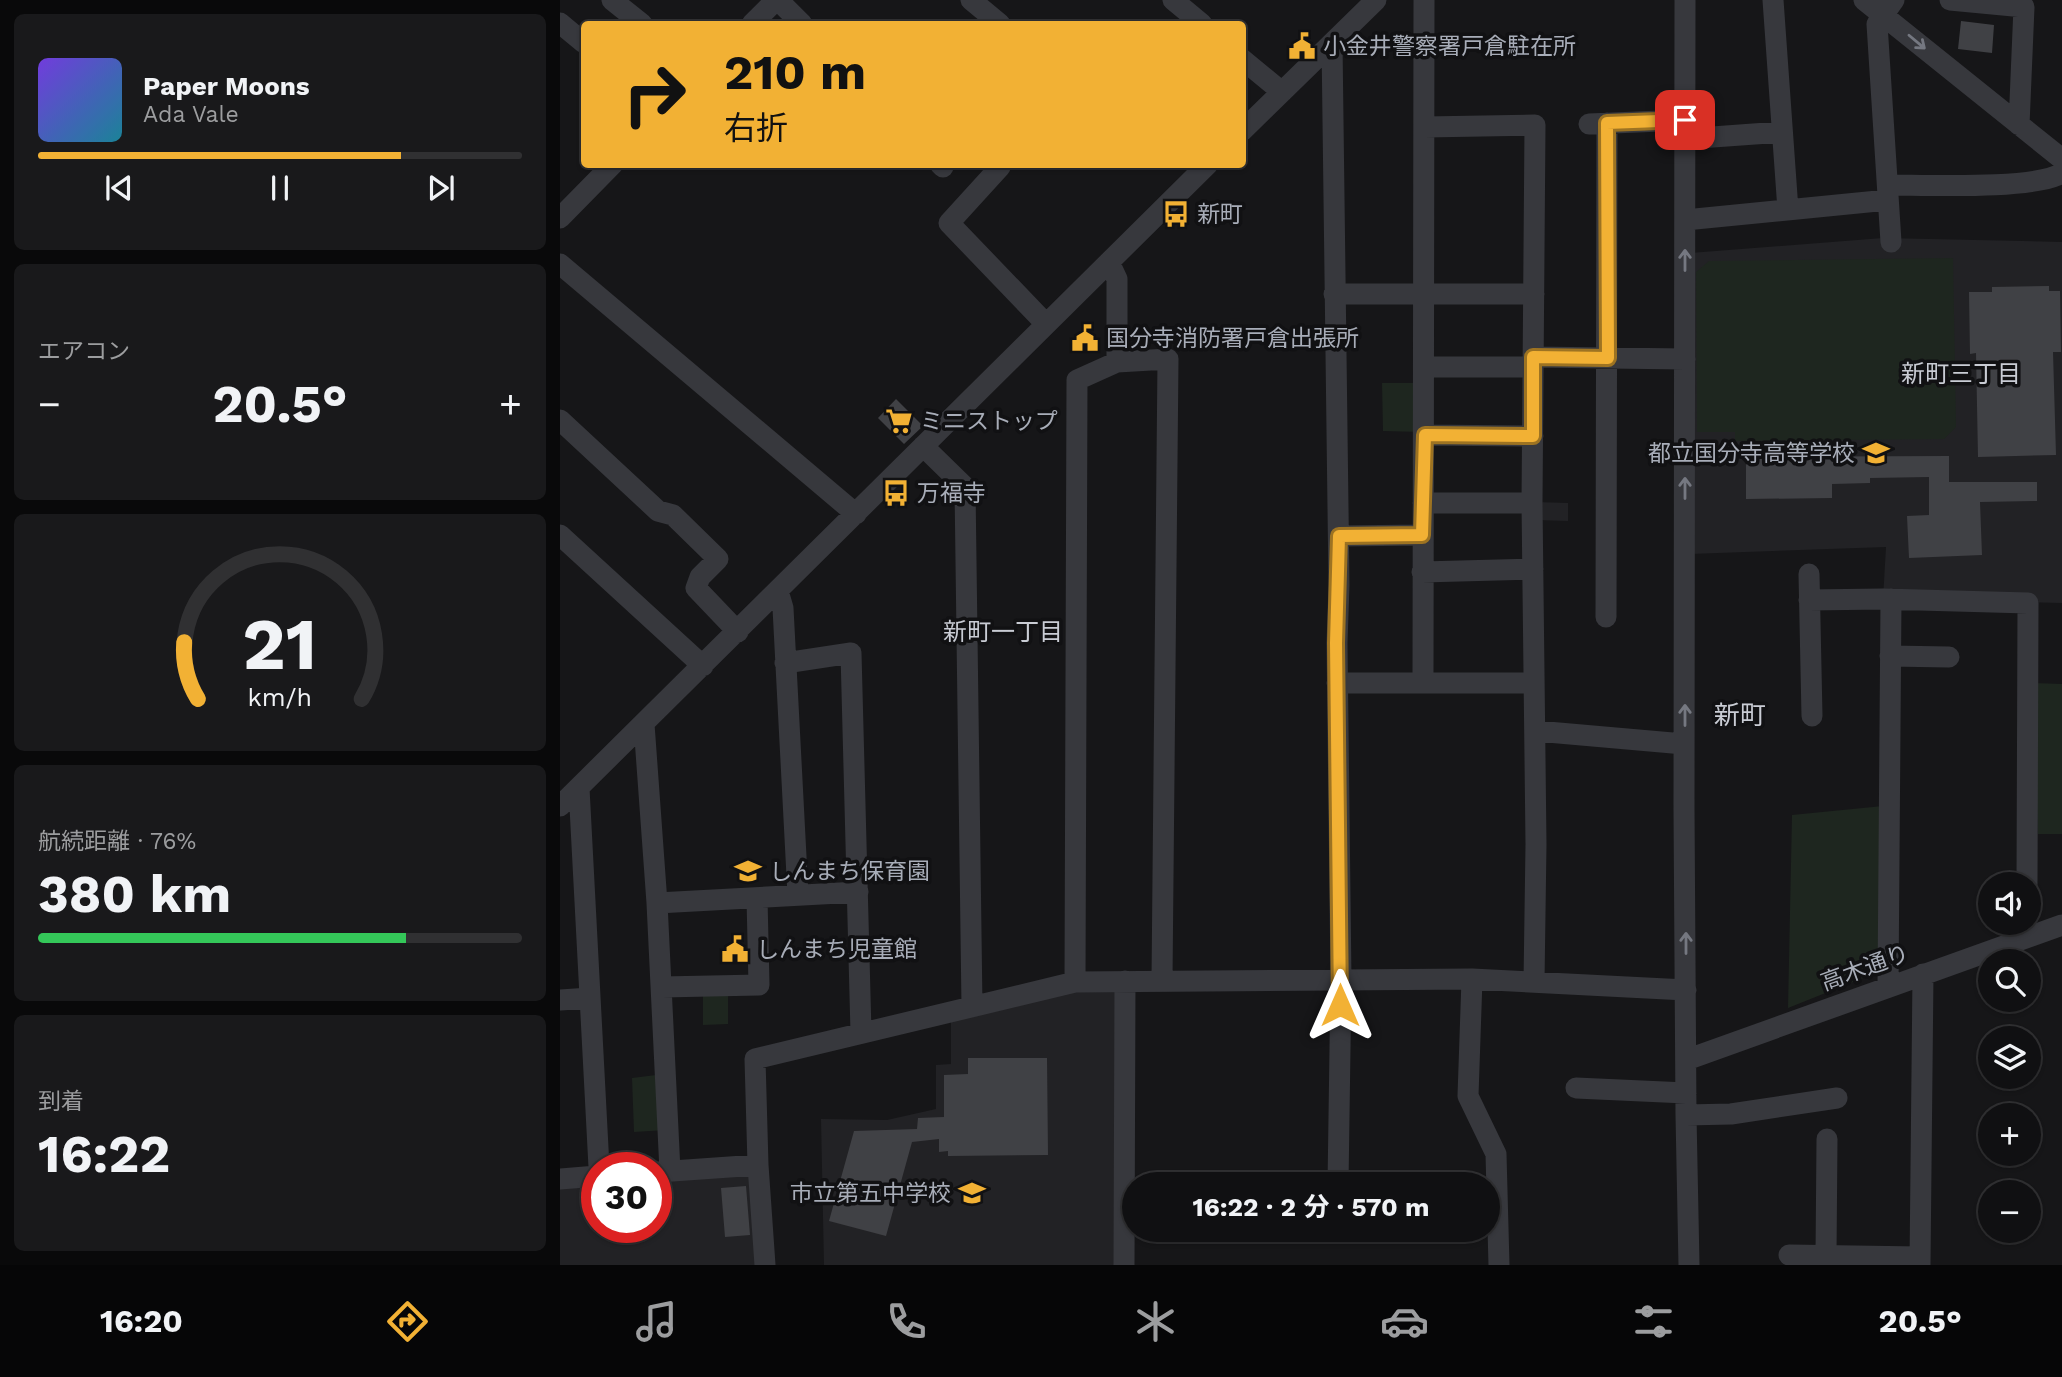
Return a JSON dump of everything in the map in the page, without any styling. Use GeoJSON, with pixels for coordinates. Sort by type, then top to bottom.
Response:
{"type":"FeatureCollection","features":[{"type":"Feature","properties":{"kind":"street"},"geometry":{"type":"LineString","coordinates":[[612,0],[638,21]]}},
{"type":"Feature","properties":{"kind":"street"},"geometry":{"type":"LineString","coordinates":[[755,21],[777,0],[799,21]]}},
{"type":"Feature","properties":{"kind":"street"},"geometry":{"type":"LineString","coordinates":[[971,0],[996,21]]}},
{"type":"Feature","properties":{"kind":"street"},"geometry":{"type":"LineString","coordinates":[[1246,127],[1376,0]]}},
{"type":"Feature","properties":{"kind":"street"},"geometry":{"type":"LineString","coordinates":[[1423,683],[1424,0]]}},
{"type":"Feature","properties":{"kind":"street"},"geometry":{"type":"LineString","coordinates":[[1685,0],[1684,744],[1689,1265]]}},
{"type":"Feature","properties":{"kind":"street"},"geometry":{"type":"LineString","coordinates":[[1773,0],[1788,210]]}},
{"type":"Feature","properties":{"kind":"street"},"geometry":{"type":"LineString","coordinates":[[1864,0],[1888,7],[2019,125],[2062,159]]}},
{"type":"Feature","properties":{"kind":"street"},"geometry":{"type":"LineString","coordinates":[[1950,0],[2024,7],[2019,125]]}},
{"type":"Feature","properties":{"kind":"street"},"geometry":{"type":"LineString","coordinates":[[1888,7],[1877,24],[1891,242]]}},
{"type":"Feature","properties":{"kind":"street"},"geometry":{"type":"LineString","coordinates":[[560,23],[581,40]]}},
{"type":"Feature","properties":{"kind":"street"},"geometry":{"type":"LineString","coordinates":[[1332,43],[1339,536],[1337,683],[1341,980],[1338,1172]]}},
{"type":"Feature","properties":{"kind":"street"},"geometry":{"type":"LineString","coordinates":[[1246,61],[1282,92]]}},
{"type":"Feature","properties":{"kind":"street"},"geometry":{"type":"LineString","coordinates":[[1606,617],[1608,358],[1598,124],[1685,130],[1782,132]]}},
{"type":"Feature","properties":{"kind":"street"},"geometry":{"type":"LineString","coordinates":[[1425,127],[1535,125],[1532,503],[1536,906],[1534,982]]}},
{"type":"Feature","properties":{"kind":"street"},"geometry":{"type":"LineString","coordinates":[[560,218],[609,168]]}},
{"type":"Feature","properties":{"kind":"street"},"geometry":{"type":"LineString","coordinates":[[999,168],[949,223],[1046,324]]}},
{"type":"Feature","properties":{"kind":"street"},"geometry":{"type":"LineString","coordinates":[[560,806],[1204,168]]}},
{"type":"Feature","properties":{"kind":"street"},"geometry":{"type":"LineString","coordinates":[[1685,220],[1788,210],[1888,193],[2040,181],[2062,173]]}},
{"type":"Feature","properties":{"kind":"street"},"geometry":{"type":"LineString","coordinates":[[1109,262],[1117,279],[1117,362]]}},
{"type":"Feature","properties":{"kind":"street"},"geometry":{"type":"LineString","coordinates":[[560,264],[856,514]]}},
{"type":"Feature","properties":{"kind":"street"},"geometry":{"type":"LineString","coordinates":[[1334,295],[1534,294]]}},
{"type":"Feature","properties":{"kind":"street"},"geometry":{"type":"LineString","coordinates":[[1425,367],[1608,358],[1685,359]]}},
{"type":"Feature","properties":{"kind":"street"},"geometry":{"type":"LineString","coordinates":[[1074,982],[1077,380],[1117,362],[1168,359],[1162,980]]}},
{"type":"Feature","properties":{"kind":"street"},"geometry":{"type":"LineString","coordinates":[[560,420],[658,511],[673,515],[718,559],[700,577],[696,588],[738,632]]}},
{"type":"Feature","properties":{"kind":"street"},"geometry":{"type":"LineString","coordinates":[[1425,435],[1533,436]]}},
{"type":"Feature","properties":{"kind":"street"},"geometry":{"type":"LineString","coordinates":[[923,446],[965,487],[972,1007]]}},
{"type":"Feature","properties":{"kind":"street"},"geometry":{"type":"LineString","coordinates":[[1423,503],[1532,503]]}},
{"type":"Feature","properties":{"kind":"street"},"geometry":{"type":"LineString","coordinates":[[560,535],[703,666]]}},
{"type":"Feature","properties":{"kind":"street"},"geometry":{"type":"LineString","coordinates":[[1339,536],[1422,535]]}},
{"type":"Feature","properties":{"kind":"street"},"geometry":{"type":"LineString","coordinates":[[1422,572],[1533,569]]}},
{"type":"Feature","properties":{"kind":"street"},"geometry":{"type":"LineString","coordinates":[[1809,574],[1812,716]]}},
{"type":"Feature","properties":{"kind":"street"},"geometry":{"type":"LineString","coordinates":[[778,591],[783,608],[799,895]]}},
{"type":"Feature","properties":{"kind":"street"},"geometry":{"type":"LineString","coordinates":[[1809,600],[2028,603],[2027,872]]}},
{"type":"Feature","properties":{"kind":"street"},"geometry":{"type":"LineString","coordinates":[[1888,987],[1891,600]]}},
{"type":"Feature","properties":{"kind":"street"},"geometry":{"type":"LineString","coordinates":[[785,663],[851,653],[861,1034]]}},
{"type":"Feature","properties":{"kind":"street"},"geometry":{"type":"LineString","coordinates":[[1890,656],[1949,657]]}},
{"type":"Feature","properties":{"kind":"street"},"geometry":{"type":"LineString","coordinates":[[1337,683],[1534,683]]}},
{"type":"Feature","properties":{"kind":"street"},"geometry":{"type":"LineString","coordinates":[[644,724],[662,987],[663,1152]]}},
{"type":"Feature","properties":{"kind":"street"},"geometry":{"type":"LineString","coordinates":[[1535,730],[1684,744]]}},
{"type":"Feature","properties":{"kind":"street"},"geometry":{"type":"LineString","coordinates":[[579,788],[598,1152]]}},
{"type":"Feature","properties":{"kind":"street"},"geometry":{"type":"LineString","coordinates":[[657,903],[858,892]]}},
{"type":"Feature","properties":{"kind":"street"},"geometry":{"type":"LineString","coordinates":[[662,987],[759,985],[757,898]]}},
{"type":"Feature","properties":{"kind":"street","name":"高木通り"},"geometry":{"type":"LineString","coordinates":[[2041,928],[2062,925]]}},
{"type":"Feature","properties":{"kind":"street","name":"高木通り"},"geometry":{"type":"LineString","coordinates":[[1686,1060],[1923,974],[2015,935]]}},
{"type":"Feature","properties":{"kind":"street"},"geometry":{"type":"LineString","coordinates":[[1790,1255],[1920,1261],[1923,974]]}},
{"type":"Feature","properties":{"kind":"street"},"geometry":{"type":"LineString","coordinates":[[765,1265],[758,1165],[755,1059],[1074,982],[1472,979],[1686,990]]}},
{"type":"Feature","properties":{"kind":"street"},"geometry":{"type":"LineString","coordinates":[[1472,979],[1468,1096],[1496,1154],[1499,1265]]}},
{"type":"Feature","properties":{"kind":"street"},"geometry":{"type":"LineString","coordinates":[[1124,1265],[1125,981]]}},
{"type":"Feature","properties":{"kind":"street"},"geometry":{"type":"LineString","coordinates":[[560,1000],[590,998]]}},
{"type":"Feature","properties":{"kind":"street"},"geometry":{"type":"LineString","coordinates":[[1576,1088],[1686,1093]]}},
{"type":"Feature","properties":{"kind":"street"},"geometry":{"type":"LineString","coordinates":[[1686,1115],[1731,1114],[1838,1098]]}},
{"type":"Feature","properties":{"kind":"street"},"geometry":{"type":"LineString","coordinates":[[1826,1256],[1828,1139]]}},
{"type":"Feature","properties":{"kind":"street"},"geometry":{"type":"LineString","coordinates":[[672,1171],[758,1165]]}},
{"type":"Feature","properties":{"kind":"street"},"geometry":{"type":"LineString","coordinates":[[560,1179],[581,1177]]}},
{"type":"Feature","properties":{"kind":"shaded area","name":"都立国分寺高等学校"},"geometry":{"type":"Polygon","coordinates":[[[1883,238],[2062,242],[2062,603],[1883,599],[1886,547],[1690,554],[1690,253],[1883,238]]]}},
{"type":"Feature","properties":{"kind":"shaded area"},"geometry":{"type":"Polygon","coordinates":[[[1953,258],[1956,427],[1944,439],[1735,441],[1735,432],[1697,432],[1696,272],[1709,261],[1953,258]]]}},
{"type":"Feature","properties":{"kind":"shaded area"},"geometry":{"type":"Polygon","coordinates":[[[1382,383],[1422,383],[1422,432],[1383,431],[1382,383]]]}},
{"type":"Feature","properties":{"kind":"shaded area"},"geometry":{"type":"Polygon","coordinates":[[[1536,502],[1568,503],[1568,521],[1536,520],[1536,502]]]}},
{"type":"Feature","properties":{"kind":"shaded area"},"geometry":{"type":"Polygon","coordinates":[[[2033,683],[2062,684],[2062,834],[2038,834],[2033,683]]]}},
{"type":"Feature","properties":{"kind":"shaded area"},"geometry":{"type":"Polygon","coordinates":[[[1883,806],[1888,968],[1788,1008],[1792,815],[1883,806]]]}},
{"type":"Feature","properties":{"kind":"shaded area"},"geometry":{"type":"Polygon","coordinates":[[[728,988],[728,1024],[703,1025],[703,989],[728,988]]]}},
{"type":"Feature","properties":{"kind":"shaded area","name":"市立第五中学校"},"geometry":{"type":"Polygon","coordinates":[[[1076,990],[1120,991],[1120,1265],[824,1265],[821,1119],[887,1120],[936,1109],[936,1065],[951,1064],[951,1018],[1076,990]]]}},
{"type":"Feature","properties":{"kind":"shaded area"},"geometry":{"type":"Polygon","coordinates":[[[664,1074],[666,1130],[634,1132],[632,1078],[664,1074]]]}},
{"type":"Feature","properties":{"kind":"shaded area"},"geometry":{"type":"Polygon","coordinates":[[[755,1170],[762,1265],[560,1265],[560,1187],[581,1185],[581,1243],[672,1243],[672,1178],[755,1170]]]}},
{"type":"Feature","properties":{"kind":"building"},"geometry":{"type":"Polygon","coordinates":[[[1961,21],[1994,25],[1992,53],[1958,49],[1961,21]]]}},
{"type":"Feature","properties":{"kind":"building"},"geometry":{"type":"Polygon","coordinates":[[[2049,286],[2049,291],[2060,291],[2061,352],[2053,352],[2056,455],[1978,457],[1976,353],[1970,354],[1969,292],[1992,292],[1992,287],[2049,286]]]}},
{"type":"Feature","properties":{"kind":"building"},"geometry":{"type":"Polygon","coordinates":[[[896,399],[923,426],[904,444],[878,418],[896,399]]]}},
{"type":"Feature","properties":{"kind":"building"},"geometry":{"type":"Polygon","coordinates":[[[1949,456],[1949,482],[2037,482],[2037,501],[1980,502],[1982,555],[1909,558],[1907,516],[1929,515],[1929,477],[1870,478],[1870,483],[1832,484],[1832,498],[1746,499],[1746,457],[1949,456]]]}},
{"type":"Feature","properties":{"kind":"building"},"geometry":{"type":"Polygon","coordinates":[[[968,1058],[1047,1058],[1048,1155],[948,1156],[948,1151],[939,1152],[939,1139],[912,1142],[886,1236],[829,1221],[854,1131],[917,1129],[918,1118],[944,1117],[944,1075],[968,1074],[968,1058]]]}},
{"type":"Feature","properties":{"kind":"building"},"geometry":{"type":"Polygon","coordinates":[[[746,1186],[750,1235],[725,1237],[721,1188],[746,1186]]]}},
{"type":"Feature","properties":{"kind":"place","name":"小金井警察署戸倉駐在所"},"geometry":{"type":"Point","coordinates":[1302,46]}},
{"type":"Feature","properties":{"kind":"place","name":"新町"},"geometry":{"type":"Point","coordinates":[1176,214]}},
{"type":"Feature","properties":{"kind":"place","name":"国分寺消防署戸倉出張所"},"geometry":{"type":"Point","coordinates":[1085,338]}},
{"type":"Feature","properties":{"kind":"place","name":"ミニストップ"},"geometry":{"type":"Point","coordinates":[899,421]}},
{"type":"Feature","properties":{"kind":"place","name":"都立国分寺高等学校"},"geometry":{"type":"Point","coordinates":[1876,453]}},
{"type":"Feature","properties":{"kind":"place","name":"万福寺"},"geometry":{"type":"Point","coordinates":[896,493]}},
{"type":"Feature","properties":{"kind":"place","name":"しんまち保育園"},"geometry":{"type":"Point","coordinates":[748,871]}},
{"type":"Feature","properties":{"kind":"place","name":"しんまち児童館"},"geometry":{"type":"Point","coordinates":[735,949]}},
{"type":"Feature","properties":{"kind":"place","name":"市立第五中学校"},"geometry":{"type":"Point","coordinates":[972,1193]}},
{"type":"Feature","properties":{"kind":"district","name":"新町三丁目"},"geometry":{"type":"Point","coordinates":[1961,374]}},
{"type":"Feature","properties":{"kind":"district","name":"新町一丁目"},"geometry":{"type":"Point","coordinates":[1003,632]}},
{"type":"Feature","properties":{"kind":"district","name":"新町"},"geometry":{"type":"Point","coordinates":[1740,715]}},
{"type":"Feature","properties":{"kind":"route"},"geometry":{"type":"LineString","coordinates":[[1340,1005],[1336,643],[1339,536],[1422,535],[1425,435],[1533,436],[1533,357],[1608,358],[1607,123],[1685,120]]}}]}
